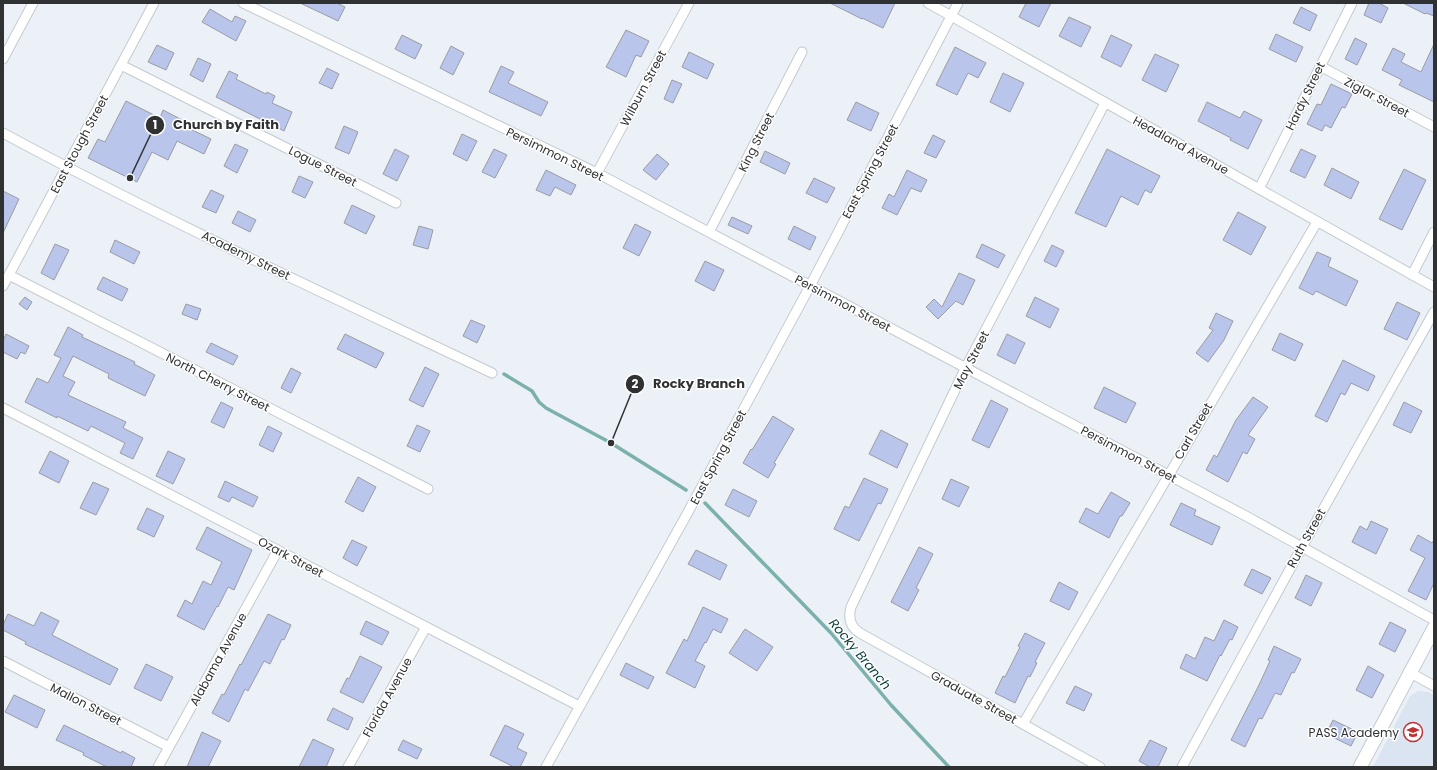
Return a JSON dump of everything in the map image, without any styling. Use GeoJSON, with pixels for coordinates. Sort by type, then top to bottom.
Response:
{"type":"FeatureCollection","features":[{"type":"Feature","properties":{"kind":"street"},"geometry":{"type":"LineString","coordinates":[[3,59],[33,3]]}},
{"type":"Feature","properties":{"kind":"street","name":"East Stough Street"},"geometry":{"type":"LineString","coordinates":[[3,286],[154,3]]}},
{"type":"Feature","properties":{"kind":"street","name":"Persimmon Street"},"geometry":{"type":"LineString","coordinates":[[243,3],[597,173],[1168,475],[1434,620]]}},
{"type":"Feature","properties":{"kind":"street","name":"Wilburn Street"},"geometry":{"type":"LineString","coordinates":[[597,173],[689,3]]}},
{"type":"Feature","properties":{"kind":"street","name":"Headland Avenue"},"geometry":{"type":"LineString","coordinates":[[928,3],[1434,287]]}},
{"type":"Feature","properties":{"kind":"street","name":"East Spring Street"},"geometry":{"type":"LineString","coordinates":[[546,767],[687,514],[810,286],[958,3]]}},
{"type":"Feature","properties":{"kind":"street","name":"Hardy Street"},"geometry":{"type":"LineString","coordinates":[[1259,189],[1352,3]]}},
{"type":"Feature","properties":{"kind":"street","name":"King Street"},"geometry":{"type":"LineString","coordinates":[[709,232],[802,52]]}},
{"type":"Feature","properties":{"kind":"street","name":"Logue Street"},"geometry":{"type":"LineString","coordinates":[[121,65],[396,202]]}},
{"type":"Feature","properties":{"kind":"street","name":"Ziglar Street"},"geometry":{"type":"LineString","coordinates":[[1320,66],[1434,127]]}},
{"type":"Feature","properties":{"kind":"street","name":"May Street"},"geometry":{"type":"LineString","coordinates":[[850,623],[849,617],[851,607],[966,368],[1105,103]]}},
{"type":"Feature","properties":{"kind":"street","name":"Academy Street"},"geometry":{"type":"LineString","coordinates":[[3,133],[66,167],[279,272],[492,373]]}},
{"type":"Feature","properties":{"kind":"street","name":"Carl Street"},"geometry":{"type":"LineString","coordinates":[[1023,724],[1316,222]]}},
{"type":"Feature","properties":{"kind":"street"},"geometry":{"type":"LineString","coordinates":[[1412,275],[1434,232]]}},
{"type":"Feature","properties":{"kind":"street","name":"North Cherry Street"},"geometry":{"type":"LineString","coordinates":[[9,275],[428,489]]}},
{"type":"Feature","properties":{"kind":"street","name":"Ruth Street"},"geometry":{"type":"LineString","coordinates":[[1182,767],[1302,547],[1434,312]]}},
{"type":"Feature","properties":{"kind":"street","name":"Ozark Street"},"geometry":{"type":"LineString","coordinates":[[3,408],[579,706]]}},
{"type":"Feature","properties":{"kind":"street","name":"Alabama Avenue"},"geometry":{"type":"LineString","coordinates":[[158,767],[278,550]]}},
{"type":"Feature","properties":{"kind":"street","name":"Graduate Street"},"geometry":{"type":"LineString","coordinates":[[850,623],[860,634],[1100,767]]}},
{"type":"Feature","properties":{"kind":"street","name":"Florida Avenue"},"geometry":{"type":"LineString","coordinates":[[348,767],[426,628]]}},
{"type":"Feature","properties":{"kind":"street"},"geometry":{"type":"LineString","coordinates":[[1360,767],[1434,628]]}},
{"type":"Feature","properties":{"kind":"street","name":"Mallon Street"},"geometry":{"type":"LineString","coordinates":[[3,661],[169,747]]}},
{"type":"Feature","properties":{"kind":"street"},"geometry":{"type":"LineString","coordinates":[[1411,673],[1434,686]]}},
{"type":"Feature","properties":{"kind":"shaded area","name":"PASS Academy"},"geometry":{"type":"Polygon","coordinates":[[[1418,691],[1428,692],[1434,695],[1434,767],[1373,767],[1410,696],[1418,691]]]}},
{"type":"Feature","properties":{"kind":"building"},"geometry":{"type":"Polygon","coordinates":[[[300,3],[337,3],[345,7],[338,21],[300,3]]]}},
{"type":"Feature","properties":{"kind":"building"},"geometry":{"type":"Polygon","coordinates":[[[830,3],[895,3],[883,28],[830,3]]]}},
{"type":"Feature","properties":{"kind":"building"},"geometry":{"type":"Polygon","coordinates":[[[1026,3],[1051,3],[1039,27],[1019,17],[1026,3]]]}},
{"type":"Feature","properties":{"kind":"building"},"geometry":{"type":"Polygon","coordinates":[[[1369,3],[1379,3],[1388,8],[1381,23],[1364,15],[1369,3]]]}},
{"type":"Feature","properties":{"kind":"building"},"geometry":{"type":"Polygon","coordinates":[[[1403,3],[1434,3],[1434,16],[1425,14],[1403,3]]]}},
{"type":"Feature","properties":{"kind":"building"},"geometry":{"type":"Polygon","coordinates":[[[1301,7],[1317,15],[1310,31],[1293,23],[1301,7]]]}},
{"type":"Feature","properties":{"kind":"building"},"geometry":{"type":"Polygon","coordinates":[[[210,9],[232,22],[235,16],[246,21],[236,41],[202,22],[210,9]]]}},
{"type":"Feature","properties":{"kind":"building"},"geometry":{"type":"Polygon","coordinates":[[[1069,17],[1091,27],[1081,47],[1059,36],[1069,17]]]}},
{"type":"Feature","properties":{"kind":"building"},"geometry":{"type":"Polygon","coordinates":[[[626,30],[649,41],[641,57],[636,55],[626,77],[606,67],[626,30]]]}},
{"type":"Feature","properties":{"kind":"building"},"geometry":{"type":"Polygon","coordinates":[[[1276,34],[1303,47],[1296,62],[1269,49],[1276,34]]]}},
{"type":"Feature","properties":{"kind":"building"},"geometry":{"type":"Polygon","coordinates":[[[402,35],[422,45],[415,59],[395,49],[402,35]]]}},
{"type":"Feature","properties":{"kind":"building"},"geometry":{"type":"Polygon","coordinates":[[[1111,35],[1132,45],[1121,67],[1101,57],[1111,35]]]}},
{"type":"Feature","properties":{"kind":"building"},"geometry":{"type":"Polygon","coordinates":[[[1355,38],[1367,44],[1357,65],[1345,59],[1355,38]]]}},
{"type":"Feature","properties":{"kind":"building"},"geometry":{"type":"Polygon","coordinates":[[[1434,44],[1434,102],[1399,85],[1402,80],[1382,70],[1393,48],[1405,54],[1401,62],[1421,72],[1434,44]]]}},
{"type":"Feature","properties":{"kind":"building"},"geometry":{"type":"Polygon","coordinates":[[[157,45],[174,53],[166,70],[148,62],[157,45]]]}},
{"type":"Feature","properties":{"kind":"building"},"geometry":{"type":"Polygon","coordinates":[[[451,46],[464,53],[453,75],[440,68],[451,46]]]}},
{"type":"Feature","properties":{"kind":"building"},"geometry":{"type":"Polygon","coordinates":[[[955,47],[986,63],[978,78],[968,73],[957,95],[936,85],[955,47]]]}},
{"type":"Feature","properties":{"kind":"building"},"geometry":{"type":"Polygon","coordinates":[[[689,52],[714,64],[707,79],[682,67],[689,52]]]}},
{"type":"Feature","properties":{"kind":"building"},"geometry":{"type":"Polygon","coordinates":[[[1155,54],[1179,65],[1166,92],[1142,80],[1155,54]]]}},
{"type":"Feature","properties":{"kind":"building"},"geometry":{"type":"Polygon","coordinates":[[[198,58],[211,64],[203,82],[190,75],[198,58]]]}},
{"type":"Feature","properties":{"kind":"building"},"geometry":{"type":"Polygon","coordinates":[[[501,66],[514,72],[508,83],[548,102],[541,116],[489,92],[501,66]]]}},
{"type":"Feature","properties":{"kind":"building"},"geometry":{"type":"Polygon","coordinates":[[[327,68],[339,74],[332,89],[319,83],[327,68]]]}},
{"type":"Feature","properties":{"kind":"building"},"geometry":{"type":"Polygon","coordinates":[[[229,71],[238,75],[236,79],[266,94],[267,92],[275,96],[272,103],[292,112],[284,131],[216,97],[229,71]]]}},
{"type":"Feature","properties":{"kind":"building"},"geometry":{"type":"Polygon","coordinates":[[[1003,73],[1024,83],[1010,112],[990,102],[1003,73]]]}},
{"type":"Feature","properties":{"kind":"building"},"geometry":{"type":"Polygon","coordinates":[[[672,80],[682,84],[673,103],[664,99],[672,80]]]}},
{"type":"Feature","properties":{"kind":"building"},"geometry":{"type":"Polygon","coordinates":[[[1331,84],[1352,94],[1345,108],[1342,107],[1331,128],[1325,125],[1322,131],[1307,124],[1317,104],[1321,105],[1331,84]]]}},
{"type":"Feature","properties":{"kind":"building"},"geometry":{"type":"Polygon","coordinates":[[[126,101],[160,118],[163,110],[186,122],[184,126],[211,139],[204,154],[177,141],[168,160],[152,152],[137,182],[88,158],[98,139],[105,142],[126,101]]]}},
{"type":"Feature","properties":{"kind":"building"},"geometry":{"type":"Polygon","coordinates":[[[856,102],[879,113],[871,131],[847,120],[856,102]]]}},
{"type":"Feature","properties":{"kind":"building"},"geometry":{"type":"Polygon","coordinates":[[[1207,102],[1240,118],[1244,111],[1262,120],[1248,149],[1230,140],[1231,138],[1198,121],[1207,102]]]}},
{"type":"Feature","properties":{"kind":"building"},"geometry":{"type":"Polygon","coordinates":[[[344,126],[358,132],[349,154],[335,148],[344,126]]]}},
{"type":"Feature","properties":{"kind":"building"},"geometry":{"type":"Polygon","coordinates":[[[462,134],[477,141],[467,161],[453,154],[462,134]]]}},
{"type":"Feature","properties":{"kind":"building"},"geometry":{"type":"Polygon","coordinates":[[[933,135],[945,141],[936,158],[924,153],[933,135]]]}},
{"type":"Feature","properties":{"kind":"building"},"geometry":{"type":"Polygon","coordinates":[[[235,144],[248,150],[237,173],[224,166],[235,144]]]}},
{"type":"Feature","properties":{"kind":"building"},"geometry":{"type":"Polygon","coordinates":[[[395,149],[409,156],[397,181],[383,174],[395,149]]]}},
{"type":"Feature","properties":{"kind":"building"},"geometry":{"type":"Polygon","coordinates":[[[494,149],[507,155],[495,178],[482,172],[494,149]]]}},
{"type":"Feature","properties":{"kind":"building"},"geometry":{"type":"Polygon","coordinates":[[[1107,149],[1160,176],[1151,193],[1145,190],[1138,205],[1121,196],[1106,227],[1075,213],[1107,149]]]}},
{"type":"Feature","properties":{"kind":"building"},"geometry":{"type":"Polygon","coordinates":[[[1301,149],[1316,156],[1305,178],[1290,171],[1301,149]]]}},
{"type":"Feature","properties":{"kind":"building"},"geometry":{"type":"Polygon","coordinates":[[[765,151],[790,163],[785,174],[760,162],[765,151]]]}},
{"type":"Feature","properties":{"kind":"building"},"geometry":{"type":"Polygon","coordinates":[[[657,154],[669,164],[656,180],[643,170],[657,154]]]}},
{"type":"Feature","properties":{"kind":"building"},"geometry":{"type":"Polygon","coordinates":[[[1332,168],[1359,182],[1351,199],[1324,185],[1332,168]]]}},
{"type":"Feature","properties":{"kind":"building"},"geometry":{"type":"Polygon","coordinates":[[[1404,169],[1426,180],[1402,230],[1379,219],[1404,169]]]}},
{"type":"Feature","properties":{"kind":"building"},"geometry":{"type":"Polygon","coordinates":[[[546,170],[576,185],[571,195],[555,187],[550,196],[536,190],[546,170]]]}},
{"type":"Feature","properties":{"kind":"building"},"geometry":{"type":"Polygon","coordinates":[[[907,170],[927,180],[921,192],[911,188],[897,215],[882,208],[889,194],[894,197],[907,170]]]}},
{"type":"Feature","properties":{"kind":"building"},"geometry":{"type":"Polygon","coordinates":[[[299,176],[313,182],[305,198],[292,192],[299,176]]]}},
{"type":"Feature","properties":{"kind":"building"},"geometry":{"type":"Polygon","coordinates":[[[814,178],[835,188],[827,203],[806,193],[814,178]]]}},
{"type":"Feature","properties":{"kind":"building"},"geometry":{"type":"Polygon","coordinates":[[[211,190],[224,196],[216,213],[202,207],[211,190]]]}},
{"type":"Feature","properties":{"kind":"building"},"geometry":{"type":"Polygon","coordinates":[[[3,191],[19,199],[3,233],[3,191]]]}},
{"type":"Feature","properties":{"kind":"building"},"geometry":{"type":"Polygon","coordinates":[[[352,205],[375,216],[366,234],[344,223],[352,205]]]}},
{"type":"Feature","properties":{"kind":"building"},"geometry":{"type":"Polygon","coordinates":[[[238,211],[256,220],[250,232],[232,223],[238,211]]]}},
{"type":"Feature","properties":{"kind":"building"},"geometry":{"type":"Polygon","coordinates":[[[1238,212],[1266,227],[1251,255],[1223,240],[1238,212]]]}},
{"type":"Feature","properties":{"kind":"building"},"geometry":{"type":"Polygon","coordinates":[[[732,217],[752,226],[748,234],[728,225],[732,217]]]}},
{"type":"Feature","properties":{"kind":"building"},"geometry":{"type":"Polygon","coordinates":[[[635,224],[651,232],[639,256],[623,248],[635,224]]]}},
{"type":"Feature","properties":{"kind":"building"},"geometry":{"type":"Polygon","coordinates":[[[419,226],[433,230],[428,249],[413,245],[419,226]]]}},
{"type":"Feature","properties":{"kind":"building"},"geometry":{"type":"Polygon","coordinates":[[[794,226],[816,237],[810,250],[788,239],[794,226]]]}},
{"type":"Feature","properties":{"kind":"building"},"geometry":{"type":"Polygon","coordinates":[[[115,240],[140,252],[134,264],[110,252],[115,240]]]}},
{"type":"Feature","properties":{"kind":"building"},"geometry":{"type":"Polygon","coordinates":[[[55,244],[69,250],[54,280],[41,273],[55,244]]]}},
{"type":"Feature","properties":{"kind":"building"},"geometry":{"type":"Polygon","coordinates":[[[982,244],[1005,255],[998,268],[976,257],[982,244]]]}},
{"type":"Feature","properties":{"kind":"building"},"geometry":{"type":"Polygon","coordinates":[[[1052,245],[1064,251],[1056,267],[1044,261],[1052,245]]]}},
{"type":"Feature","properties":{"kind":"building"},"geometry":{"type":"Polygon","coordinates":[[[1317,252],[1331,258],[1328,266],[1358,281],[1346,306],[1316,291],[1313,295],[1299,288],[1317,252]]]}},
{"type":"Feature","properties":{"kind":"building"},"geometry":{"type":"Polygon","coordinates":[[[705,261],[724,270],[714,291],[695,281],[705,261]]]}},
{"type":"Feature","properties":{"kind":"building"},"geometry":{"type":"Polygon","coordinates":[[[959,273],[975,280],[963,305],[956,301],[938,319],[926,307],[934,299],[942,307],[959,273]]]}},
{"type":"Feature","properties":{"kind":"building"},"geometry":{"type":"Polygon","coordinates":[[[103,277],[128,289],[122,301],[97,289],[103,277]]]}},
{"type":"Feature","properties":{"kind":"building"},"geometry":{"type":"Polygon","coordinates":[[[25,297],[32,302],[27,310],[19,304],[25,297]]]}},
{"type":"Feature","properties":{"kind":"building"},"geometry":{"type":"Polygon","coordinates":[[[1035,297],[1059,309],[1050,328],[1026,316],[1035,297]]]}},
{"type":"Feature","properties":{"kind":"building"},"geometry":{"type":"Polygon","coordinates":[[[1397,302],[1420,313],[1407,340],[1384,329],[1397,302]]]}},
{"type":"Feature","properties":{"kind":"building"},"geometry":{"type":"Polygon","coordinates":[[[186,304],[201,309],[197,320],[182,314],[186,304]]]}},
{"type":"Feature","properties":{"kind":"building"},"geometry":{"type":"Polygon","coordinates":[[[1216,313],[1233,321],[1224,340],[1208,362],[1196,353],[1213,330],[1209,328],[1216,313]]]}},
{"type":"Feature","properties":{"kind":"building"},"geometry":{"type":"Polygon","coordinates":[[[471,320],[485,326],[477,343],[463,336],[471,320]]]}},
{"type":"Feature","properties":{"kind":"building"},"geometry":{"type":"Polygon","coordinates":[[[68,327],[83,335],[82,337],[135,362],[134,364],[155,375],[145,396],[108,378],[109,374],[73,356],[63,376],[75,382],[68,395],[126,422],[123,428],[143,438],[133,459],[120,453],[125,443],[91,426],[88,431],[25,402],[37,378],[48,383],[61,358],[54,355],[68,327]]]}},
{"type":"Feature","properties":{"kind":"building"},"geometry":{"type":"Polygon","coordinates":[[[1280,333],[1303,344],[1295,361],[1272,350],[1280,333]]]}},
{"type":"Feature","properties":{"kind":"building"},"geometry":{"type":"Polygon","coordinates":[[[6,334],[29,346],[25,354],[21,352],[17,359],[3,352],[3,341],[6,334]]]}},
{"type":"Feature","properties":{"kind":"building"},"geometry":{"type":"Polygon","coordinates":[[[345,334],[384,353],[376,368],[337,349],[345,334]]]}},
{"type":"Feature","properties":{"kind":"building"},"geometry":{"type":"Polygon","coordinates":[[[1007,334],[1025,343],[1015,364],[997,355],[1007,334]]]}},
{"type":"Feature","properties":{"kind":"building"},"geometry":{"type":"Polygon","coordinates":[[[211,343],[238,356],[233,365],[206,352],[211,343]]]}},
{"type":"Feature","properties":{"kind":"building"},"geometry":{"type":"Polygon","coordinates":[[[1343,360],[1375,376],[1368,391],[1351,383],[1345,395],[1341,393],[1327,422],[1315,416],[1343,360]]]}},
{"type":"Feature","properties":{"kind":"building"},"geometry":{"type":"Polygon","coordinates":[[[425,367],[439,374],[423,407],[409,400],[425,367]]]}},
{"type":"Feature","properties":{"kind":"building"},"geometry":{"type":"Polygon","coordinates":[[[291,368],[301,373],[291,393],[281,388],[291,368]]]}},
{"type":"Feature","properties":{"kind":"building"},"geometry":{"type":"Polygon","coordinates":[[[1104,387],[1136,403],[1126,423],[1094,408],[1104,387]]]}},
{"type":"Feature","properties":{"kind":"building"},"geometry":{"type":"Polygon","coordinates":[[[1253,397],[1268,407],[1248,435],[1255,439],[1247,454],[1243,452],[1228,482],[1206,470],[1214,455],[1217,457],[1236,420],[1253,397]]]}},
{"type":"Feature","properties":{"kind":"building"},"geometry":{"type":"Polygon","coordinates":[[[991,400],[1008,409],[989,448],[972,440],[991,400]]]}},
{"type":"Feature","properties":{"kind":"building"},"geometry":{"type":"Polygon","coordinates":[[[221,402],[233,408],[224,428],[211,422],[221,402]]]}},
{"type":"Feature","properties":{"kind":"building"},"geometry":{"type":"Polygon","coordinates":[[[1404,402],[1422,411],[1411,433],[1393,425],[1404,402]]]}},
{"type":"Feature","properties":{"kind":"building"},"geometry":{"type":"Polygon","coordinates":[[[773,416],[794,429],[774,463],[776,464],[768,478],[743,463],[773,416]]]}},
{"type":"Feature","properties":{"kind":"building"},"geometry":{"type":"Polygon","coordinates":[[[417,425],[430,431],[420,452],[407,446],[417,425]]]}},
{"type":"Feature","properties":{"kind":"building"},"geometry":{"type":"Polygon","coordinates":[[[268,426],[282,433],[273,452],[259,445],[268,426]]]}},
{"type":"Feature","properties":{"kind":"building"},"geometry":{"type":"Polygon","coordinates":[[[881,430],[908,444],[897,468],[869,454],[881,430]]]}},
{"type":"Feature","properties":{"kind":"building"},"geometry":{"type":"Polygon","coordinates":[[[50,451],[69,461],[59,483],[39,473],[50,451]]]}},
{"type":"Feature","properties":{"kind":"building"},"geometry":{"type":"Polygon","coordinates":[[[168,451],[185,459],[173,484],[156,476],[168,451]]]}},
{"type":"Feature","properties":{"kind":"building"},"geometry":{"type":"Polygon","coordinates":[[[358,477],[376,487],[363,512],[345,502],[358,477]]]}},
{"type":"Feature","properties":{"kind":"building"},"geometry":{"type":"Polygon","coordinates":[[[864,478],[888,489],[881,504],[878,503],[859,541],[834,529],[845,506],[849,508],[864,478]]]}},
{"type":"Feature","properties":{"kind":"building"},"geometry":{"type":"Polygon","coordinates":[[[951,479],[969,487],[959,507],[942,499],[951,479]]]}},
{"type":"Feature","properties":{"kind":"building"},"geometry":{"type":"Polygon","coordinates":[[[225,481],[258,497],[253,507],[232,497],[229,502],[218,497],[225,481]]]}},
{"type":"Feature","properties":{"kind":"building"},"geometry":{"type":"Polygon","coordinates":[[[93,482],[109,489],[96,515],[80,508],[93,482]]]}},
{"type":"Feature","properties":{"kind":"building"},"geometry":{"type":"Polygon","coordinates":[[[733,489],[757,501],[749,517],[725,505],[733,489]]]}},
{"type":"Feature","properties":{"kind":"building"},"geometry":{"type":"Polygon","coordinates":[[[1111,492],[1130,503],[1122,516],[1120,516],[1109,538],[1079,522],[1086,508],[1098,514],[1111,492]]]}},
{"type":"Feature","properties":{"kind":"building"},"geometry":{"type":"Polygon","coordinates":[[[1181,503],[1196,510],[1194,515],[1220,527],[1212,545],[1170,525],[1181,503]]]}},
{"type":"Feature","properties":{"kind":"building"},"geometry":{"type":"Polygon","coordinates":[[[147,508],[164,516],[154,537],[137,529],[147,508]]]}},
{"type":"Feature","properties":{"kind":"building"},"geometry":{"type":"Polygon","coordinates":[[[1371,521],[1388,529],[1376,554],[1352,542],[1360,526],[1367,530],[1371,521]]]}},
{"type":"Feature","properties":{"kind":"building"},"geometry":{"type":"Polygon","coordinates":[[[207,527],[252,550],[234,590],[228,587],[204,630],[177,616],[185,600],[192,604],[203,581],[211,585],[222,562],[196,549],[207,527]]]}},
{"type":"Feature","properties":{"kind":"building"},"geometry":{"type":"Polygon","coordinates":[[[1418,535],[1432,543],[1434,540],[1434,583],[1426,600],[1408,591],[1425,558],[1410,550],[1418,535]]]}},
{"type":"Feature","properties":{"kind":"building"},"geometry":{"type":"Polygon","coordinates":[[[352,540],[367,547],[357,566],[343,558],[352,540]]]}},
{"type":"Feature","properties":{"kind":"building"},"geometry":{"type":"Polygon","coordinates":[[[919,547],[933,554],[916,588],[919,590],[908,611],[891,602],[919,547]]]}},
{"type":"Feature","properties":{"kind":"building"},"geometry":{"type":"Polygon","coordinates":[[[696,550],[727,565],[720,580],[688,564],[696,550]]]}},
{"type":"Feature","properties":{"kind":"building"},"geometry":{"type":"Polygon","coordinates":[[[1252,569],[1271,578],[1262,594],[1244,585],[1252,569]]]}},
{"type":"Feature","properties":{"kind":"building"},"geometry":{"type":"Polygon","coordinates":[[[1306,575],[1322,583],[1311,606],[1295,598],[1306,575]]]}},
{"type":"Feature","properties":{"kind":"building"},"geometry":{"type":"Polygon","coordinates":[[[1059,582],[1078,592],[1069,610],[1050,601],[1059,582]]]}},
{"type":"Feature","properties":{"kind":"building"},"geometry":{"type":"Polygon","coordinates":[[[703,607],[728,619],[721,633],[713,629],[695,661],[705,666],[695,688],[666,673],[684,639],[687,641],[703,607]]]}},
{"type":"Feature","properties":{"kind":"building"},"geometry":{"type":"Polygon","coordinates":[[[41,612],[59,621],[52,635],[118,669],[110,685],[25,644],[26,642],[3,630],[3,625],[8,614],[34,626],[41,612]]]}},
{"type":"Feature","properties":{"kind":"building"},"geometry":{"type":"Polygon","coordinates":[[[268,614],[291,625],[284,640],[282,639],[270,664],[264,661],[248,691],[245,689],[229,722],[212,713],[222,694],[224,695],[240,664],[241,665],[268,614]]]}},
{"type":"Feature","properties":{"kind":"building"},"geometry":{"type":"Polygon","coordinates":[[[1224,620],[1238,627],[1232,640],[1230,639],[1221,656],[1220,655],[1207,681],[1180,668],[1186,654],[1195,659],[1205,637],[1214,641],[1224,620]]]}},
{"type":"Feature","properties":{"kind":"building"},"geometry":{"type":"Polygon","coordinates":[[[366,621],[389,632],[382,645],[360,634],[366,621]]]}},
{"type":"Feature","properties":{"kind":"building"},"geometry":{"type":"Polygon","coordinates":[[[1390,622],[1406,630],[1395,652],[1379,644],[1390,622]]]}},
{"type":"Feature","properties":{"kind":"building"},"geometry":{"type":"Polygon","coordinates":[[[745,629],[773,647],[757,671],[729,653],[745,629]]]}},
{"type":"Feature","properties":{"kind":"building"},"geometry":{"type":"Polygon","coordinates":[[[1025,633],[1045,643],[1035,662],[1037,663],[1030,677],[1028,676],[1015,703],[995,693],[1020,647],[1018,646],[1025,633]]]}},
{"type":"Feature","properties":{"kind":"building"},"geometry":{"type":"Polygon","coordinates":[[[1274,646],[1301,659],[1294,673],[1292,672],[1281,695],[1275,693],[1262,719],[1259,718],[1245,747],[1231,740],[1270,661],[1268,660],[1274,646]]]}},
{"type":"Feature","properties":{"kind":"building"},"geometry":{"type":"Polygon","coordinates":[[[360,656],[382,667],[363,703],[340,692],[347,678],[349,679],[360,656]]]}},
{"type":"Feature","properties":{"kind":"building"},"geometry":{"type":"Polygon","coordinates":[[[626,663],[654,677],[648,689],[620,675],[626,663]]]}},
{"type":"Feature","properties":{"kind":"building"},"geometry":{"type":"Polygon","coordinates":[[[146,664],[173,677],[161,701],[134,688],[146,664]]]}},
{"type":"Feature","properties":{"kind":"building"},"geometry":{"type":"Polygon","coordinates":[[[1368,666],[1384,675],[1372,698],[1356,690],[1368,666]]]}},
{"type":"Feature","properties":{"kind":"building"},"geometry":{"type":"Polygon","coordinates":[[[1075,686],[1092,694],[1084,711],[1066,703],[1075,686]]]}},
{"type":"Feature","properties":{"kind":"building"},"geometry":{"type":"Polygon","coordinates":[[[14,695],[45,710],[37,728],[5,712],[14,695]]]}},
{"type":"Feature","properties":{"kind":"building"},"geometry":{"type":"Polygon","coordinates":[[[333,708],[353,718],[348,730],[327,720],[333,708]]]}},
{"type":"Feature","properties":{"kind":"building"},"geometry":{"type":"Polygon","coordinates":[[[1333,720],[1358,732],[1351,746],[1326,734],[1333,720]]]}},
{"type":"Feature","properties":{"kind":"building"},"geometry":{"type":"Polygon","coordinates":[[[64,725],[121,753],[122,751],[135,758],[131,767],[107,767],[83,755],[84,753],[56,740],[64,725]]]}},
{"type":"Feature","properties":{"kind":"building"},"geometry":{"type":"Polygon","coordinates":[[[505,725],[524,734],[517,748],[527,753],[520,767],[514,767],[490,755],[505,725]]]}},
{"type":"Feature","properties":{"kind":"building"},"geometry":{"type":"Polygon","coordinates":[[[202,732],[221,741],[208,767],[187,767],[202,732]]]}},
{"type":"Feature","properties":{"kind":"building"},"geometry":{"type":"Polygon","coordinates":[[[313,739],[334,749],[326,767],[299,767],[313,739]]]}},
{"type":"Feature","properties":{"kind":"building"},"geometry":{"type":"Polygon","coordinates":[[[403,740],[422,749],[417,759],[398,750],[403,740]]]}},
{"type":"Feature","properties":{"kind":"building"},"geometry":{"type":"Polygon","coordinates":[[[1150,740],[1167,748],[1158,767],[1150,767],[1139,761],[1150,740]]]}},
{"type":"Feature","properties":{"kind":"waterway","name":"Rocky Branch"},"geometry":{"type":"LineString","coordinates":[[504,374],[532,391],[539,402],[546,408],[611,443],[686,490]]}},
{"type":"Feature","properties":{"kind":"waterway","name":"Rocky Branch"},"geometry":{"type":"LineString","coordinates":[[705,503],[831,633],[891,705],[949,767]]}},
{"type":"Feature","properties":{"kind":"place","name":"Church by Faith"},"geometry":{"type":"Point","coordinates":[130,178]}},
{"type":"Feature","properties":{"kind":"place","name":"Rocky Branch"},"geometry":{"type":"Point","coordinates":[611,443]}},
{"type":"Feature","properties":{"kind":"place","name":"PASS Academy"},"geometry":{"type":"Point","coordinates":[1413,732]}}]}
